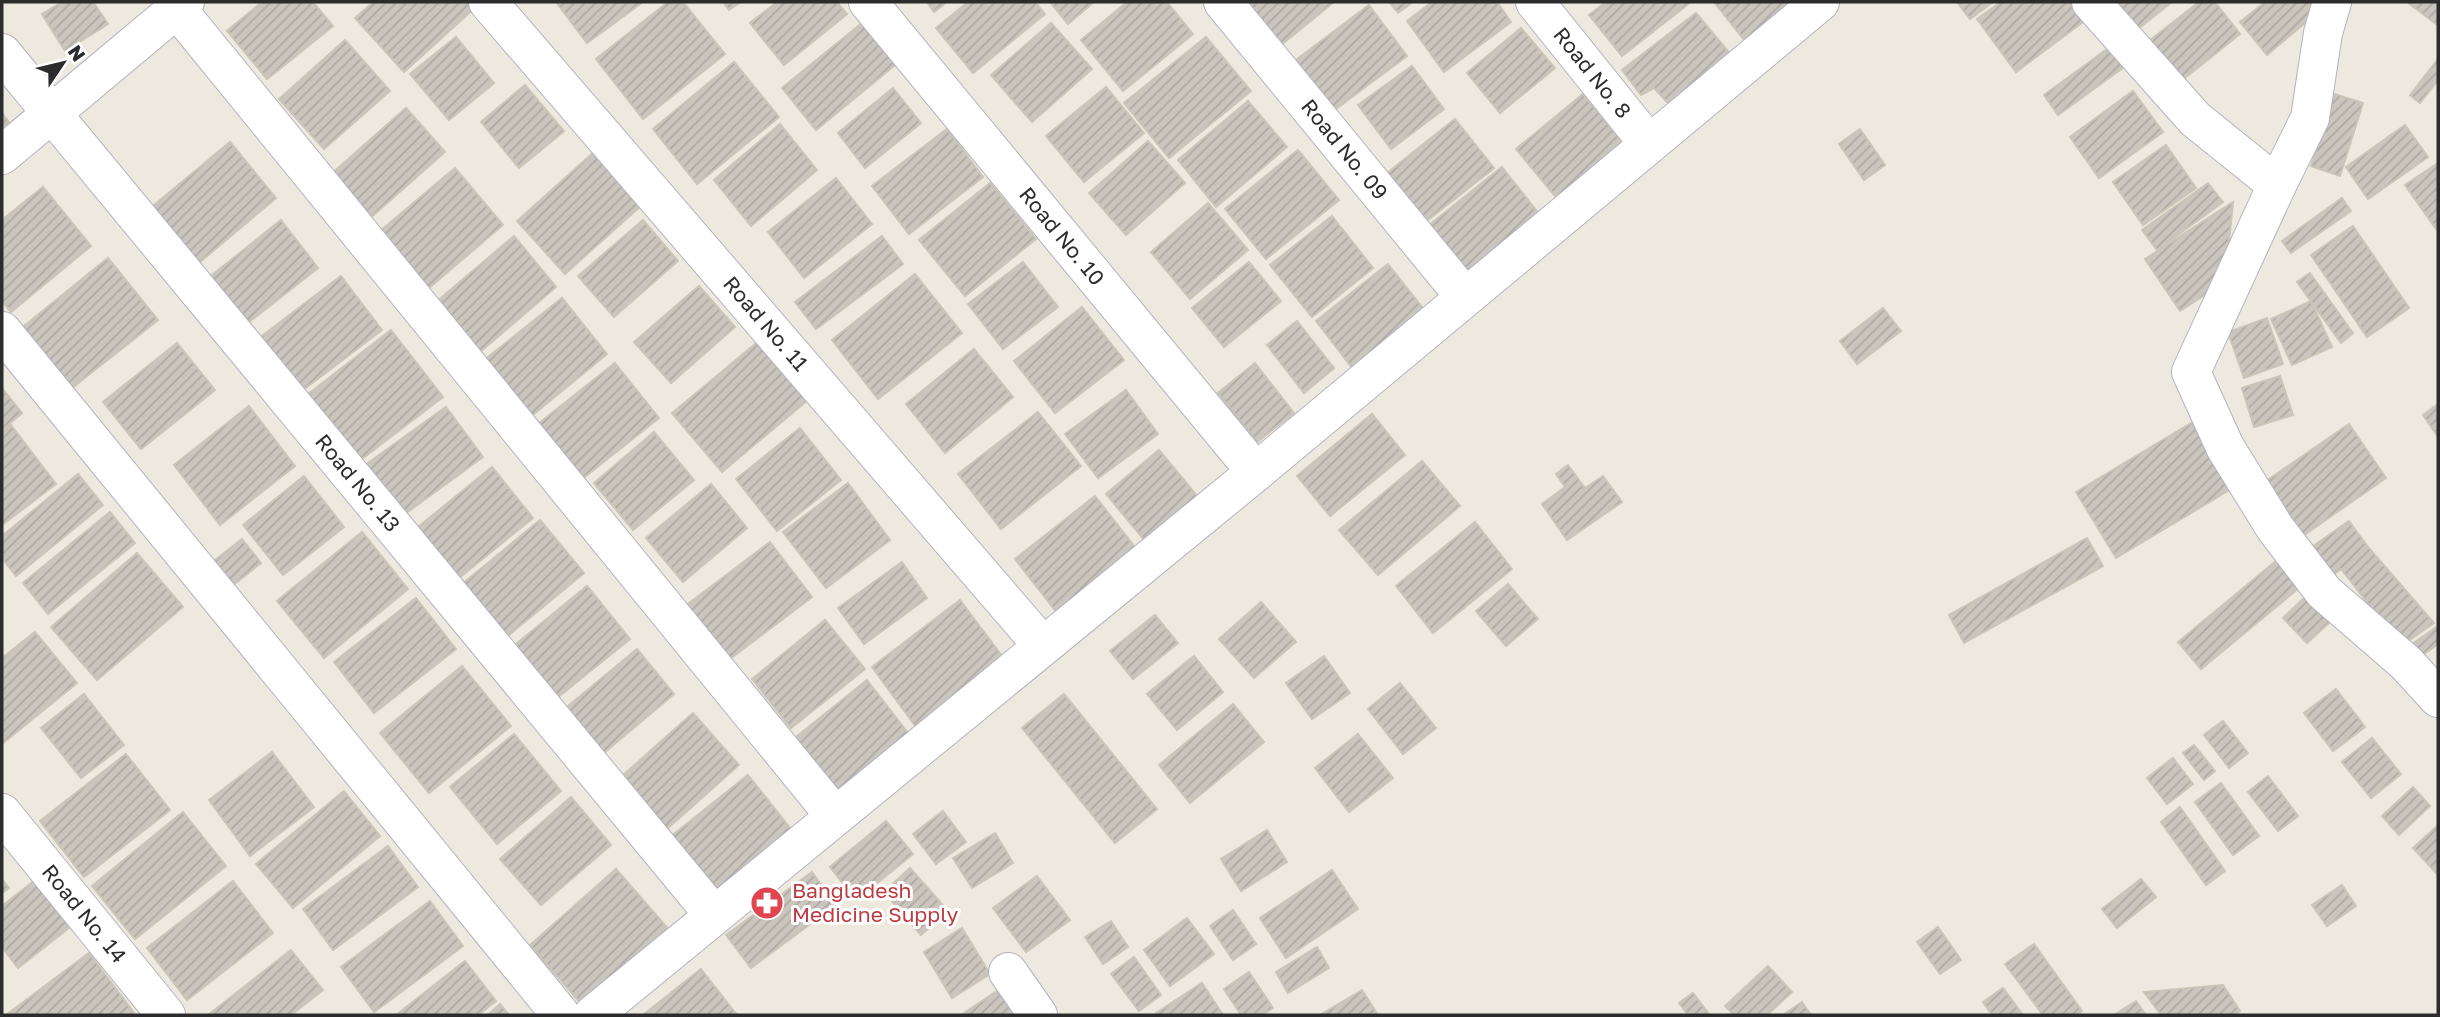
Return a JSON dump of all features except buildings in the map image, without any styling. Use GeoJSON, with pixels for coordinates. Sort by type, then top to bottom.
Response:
{"type":"FeatureCollection","features":[{"type":"Feature","properties":{"kind":"street","name":"Road No. 11"},"geometry":{"type":"LineString","coordinates":[[488,2],[1042,645]]}},
{"type":"Feature","properties":{"kind":"street","name":"Road No. 10"},"geometry":{"type":"LineString","coordinates":[[868,2],[1256,472]]}},
{"type":"Feature","properties":{"kind":"street","name":"Road No. 09"},"geometry":{"type":"LineString","coordinates":[[1223,2],[1465,298]]}},
{"type":"Feature","properties":{"kind":"street","name":"Road No. 8"},"geometry":{"type":"LineString","coordinates":[[1535,2],[1649,144]]}},
{"type":"Feature","properties":{"kind":"street"},"geometry":{"type":"LineString","coordinates":[[593,1015],[1256,472],[1820,2]]}},
{"type":"Feature","properties":{"kind":"street"},"geometry":{"type":"LineString","coordinates":[[2091,2],[2195,119],[2277,185]]}},
{"type":"Feature","properties":{"kind":"street"},"geometry":{"type":"LineString","coordinates":[[2332,2],[2323,33],[2310,118],[2192,372],[2232,458],[2275,528],[2324,592],[2406,663],[2438,698]]}},
{"type":"Feature","properties":{"kind":"street"},"geometry":{"type":"LineString","coordinates":[[2,155],[181,5],[835,816]]}},
{"type":"Feature","properties":{"kind":"street","name":"Road No. 13"},"geometry":{"type":"LineString","coordinates":[[2,53],[714,915]]}},
{"type":"Feature","properties":{"kind":"street"},"geometry":{"type":"LineString","coordinates":[[2,331],[561,1015]]}},
{"type":"Feature","properties":{"kind":"street","name":"Road No. 14"},"geometry":{"type":"LineString","coordinates":[[2,813],[166,1015]]}},
{"type":"Feature","properties":{"kind":"street"},"geometry":{"type":"LineString","coordinates":[[1008,972],[1038,1015]]}},
{"type":"Feature","properties":{"kind":"place","name":"Bangladesh Medicine Supply"},"geometry":{"type":"Point","coordinates":[767,903]}}]}
